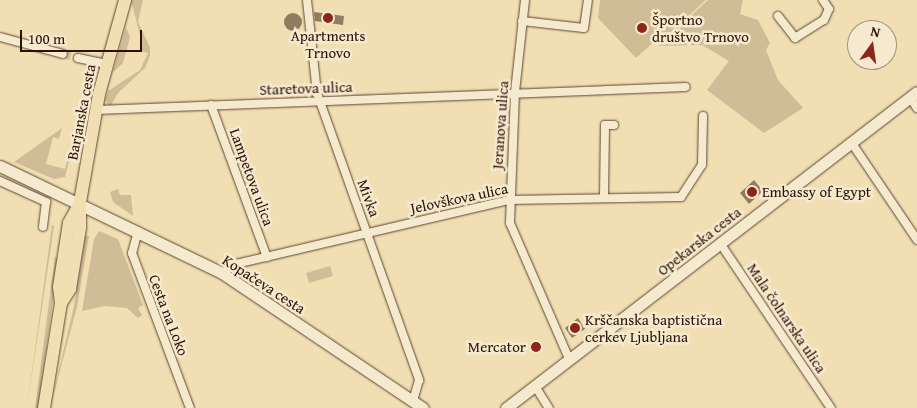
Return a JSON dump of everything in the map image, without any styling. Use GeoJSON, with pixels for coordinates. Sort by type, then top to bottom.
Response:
{"type":"FeatureCollection","features":[{"type":"Feature","properties":{"kind":"main road","name":"Barjanska cesta"},"geometry":{"type":"LineString","coordinates":[[44,408],[61,303],[59,287],[69,223],[80,202],[106,64],[125,0]]}},
{"type":"Feature","properties":{"kind":"street","name":"Mivka"},"geometry":{"type":"LineString","coordinates":[[307,0],[319,101],[419,380],[418,405]]}},
{"type":"Feature","properties":{"kind":"street","name":"Jeranova ulica"},"geometry":{"type":"LineString","coordinates":[[525,0],[515,92],[509,200],[510,223],[569,359]]}},
{"type":"Feature","properties":{"kind":"street"},"geometry":{"type":"LineString","coordinates":[[522,21],[584,28],[588,0]]}},
{"type":"Feature","properties":{"kind":"street"},"geometry":{"type":"LineString","coordinates":[[778,16],[795,38],[824,20],[829,9],[823,0]]}},
{"type":"Feature","properties":{"kind":"street"},"geometry":{"type":"LineString","coordinates":[[0,37],[63,54]]}},
{"type":"Feature","properties":{"kind":"street"},"geometry":{"type":"LineString","coordinates":[[78,58],[106,64]]}},
{"type":"Feature","properties":{"kind":"street","name":"Staretova ulica"},"geometry":{"type":"LineString","coordinates":[[97,110],[515,92],[615,92],[686,86]]}},
{"type":"Feature","properties":{"kind":"street","name":"Opekarska cesta"},"geometry":{"type":"LineString","coordinates":[[506,408],[913,94],[917,108]]}},
{"type":"Feature","properties":{"kind":"street","name":"Lampetova ulica"},"geometry":{"type":"LineString","coordinates":[[211,105],[268,257]]}},
{"type":"Feature","properties":{"kind":"street","name":"Jelovškova ulica"},"geometry":{"type":"LineString","coordinates":[[222,273],[236,264],[509,200],[681,197],[702,165],[703,116]]}},
{"type":"Feature","properties":{"kind":"street"},"geometry":{"type":"LineString","coordinates":[[604,197],[605,125],[614,125]]}},
{"type":"Feature","properties":{"kind":"street"},"geometry":{"type":"LineString","coordinates":[[851,142],[917,240]]}},
{"type":"Feature","properties":{"kind":"street","name":"Kopačeva cesta"},"geometry":{"type":"LineString","coordinates":[[0,166],[80,202],[222,273],[418,405]]}},
{"type":"Feature","properties":{"kind":"street"},"geometry":{"type":"LineString","coordinates":[[0,182],[46,202],[43,227]]}},
{"type":"Feature","properties":{"kind":"street","name":"Cesta na Loko"},"geometry":{"type":"LineString","coordinates":[[138,231],[132,253],[190,408]]}},
{"type":"Feature","properties":{"kind":"street","name":"Mala čolnarska ulica"},"geometry":{"type":"LineString","coordinates":[[720,244],[831,408]]}},
{"type":"Feature","properties":{"kind":"street"},"geometry":{"type":"LineString","coordinates":[[535,386],[549,408]]}},
{"type":"Feature","properties":{"kind":"shaded area"},"geometry":{"type":"Polygon","coordinates":[[[131,0],[143,0],[138,22],[150,47],[150,56],[145,68],[118,93],[110,107],[105,100],[108,91],[140,70],[148,53],[140,51],[142,43],[131,0]]]}},
{"type":"Feature","properties":{"kind":"shaded area","name":"Športno društvo Trnovo"},"geometry":{"type":"Polygon","coordinates":[[[600,0],[706,0],[660,42],[657,39],[636,58],[598,18],[600,0]]]}},
{"type":"Feature","properties":{"kind":"shaded area"},"geometry":{"type":"Polygon","coordinates":[[[708,0],[743,0],[740,14],[758,20],[770,43],[766,50],[778,80],[803,108],[764,133],[707,90],[729,61],[702,45],[658,46],[708,0]]]}},
{"type":"Feature","properties":{"kind":"shaded area"},"geometry":{"type":"Polygon","coordinates":[[[126,27],[130,37],[123,63],[113,72],[126,27]]]}},
{"type":"Feature","properties":{"kind":"shaded area"},"geometry":{"type":"Polygon","coordinates":[[[91,77],[65,177],[54,179],[14,162],[62,128],[59,139],[53,137],[46,164],[65,169],[91,77]]]}},
{"type":"Feature","properties":{"kind":"shaded area"},"geometry":{"type":"Polygon","coordinates":[[[118,189],[120,195],[131,195],[133,216],[113,202],[110,192],[118,189]]]}},
{"type":"Feature","properties":{"kind":"shaded area"},"geometry":{"type":"Polygon","coordinates":[[[52,225],[54,226],[27,408],[52,225]]]}},
{"type":"Feature","properties":{"kind":"shaded area"},"geometry":{"type":"Polygon","coordinates":[[[99,231],[118,239],[143,305],[138,308],[142,315],[138,318],[127,308],[105,306],[82,311],[94,239],[99,231]]]}},
{"type":"Feature","properties":{"kind":"shaded area"},"geometry":{"type":"Polygon","coordinates":[[[85,235],[89,236],[77,307],[50,408],[74,306],[85,235]]]}},
{"type":"Feature","properties":{"kind":"shaded area"},"geometry":{"type":"Polygon","coordinates":[[[55,257],[59,258],[38,408],[35,408],[55,257]]]}},
{"type":"Feature","properties":{"kind":"shaded area"},"geometry":{"type":"Polygon","coordinates":[[[330,266],[333,276],[309,283],[306,273],[330,266]]]}},
{"type":"Feature","properties":{"kind":"building","name":"Apartments Trnovo"},"geometry":{"type":"Polygon","coordinates":[[[314,12],[344,16],[343,25],[315,21],[314,12]]]}},
{"type":"Feature","properties":{"kind":"building"},"geometry":{"type":"Polygon","coordinates":[[[293,13],[299,16],[302,22],[299,28],[293,31],[287,28],[284,22],[287,16],[293,13]]]}},
{"type":"Feature","properties":{"kind":"building","name":"Embassy of Egypt"},"geometry":{"type":"Polygon","coordinates":[[[754,180],[763,191],[749,204],[740,193],[754,180]]]}},
{"type":"Feature","properties":{"kind":"building","name":"Krščanska baptistična cerkev Ljubljana"},"geometry":{"type":"Polygon","coordinates":[[[578,318],[585,329],[572,338],[565,328],[578,318]]]}},
{"type":"Feature","properties":{"kind":"tunnel"},"geometry":{"type":"LineString","coordinates":[[63,54],[78,58]]}},
{"type":"Feature","properties":{"kind":"place","name":"Apartments Trnovo"},"geometry":{"type":"Point","coordinates":[328,18]}},
{"type":"Feature","properties":{"kind":"place","name":"Športno društvo Trnovo"},"geometry":{"type":"Point","coordinates":[642,28]}},
{"type":"Feature","properties":{"kind":"place","name":"Embassy of Egypt"},"geometry":{"type":"Point","coordinates":[752,192]}},
{"type":"Feature","properties":{"kind":"place","name":"Krščanska baptistična cerkev Ljubljana"},"geometry":{"type":"Point","coordinates":[575,328]}},
{"type":"Feature","properties":{"kind":"place","name":"Mercator"},"geometry":{"type":"Point","coordinates":[536,347]}}]}
